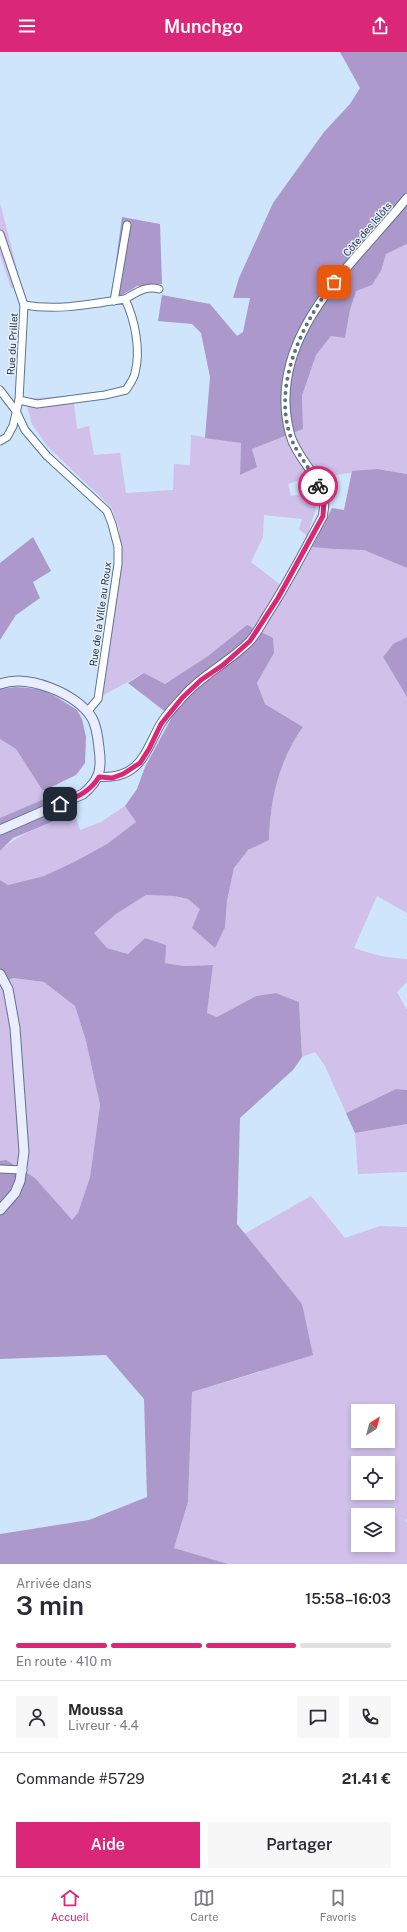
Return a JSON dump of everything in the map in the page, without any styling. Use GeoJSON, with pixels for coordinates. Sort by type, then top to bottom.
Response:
{"type":"FeatureCollection","features":[{"type":"Feature","properties":{"kind":"main road"},"geometry":{"type":"LineString","coordinates":[[0,684],[8,681],[20,681],[37,684],[58,691],[76,700],[87,712],[96,728],[100,754],[99,777],[94,786],[83,794],[0,830]]}},
{"type":"Feature","properties":{"kind":"main road"},"geometry":{"type":"LineString","coordinates":[[0,974],[8,989],[15,1028],[24,1152],[23,1170],[20,1181],[15,1193],[0,1210]]}},
{"type":"Feature","properties":{"kind":"street","name":"Côte des Islôts"},"geometry":{"type":"LineString","coordinates":[[99,777],[112,778],[123,774],[140,763],[149,749],[161,724],[182,698],[201,680],[223,665],[250,641],[278,598],[323,516],[324,501],[315,478],[290,436],[287,418],[286,388],[291,364],[297,343],[321,299],[407,198]]}},
{"type":"Feature","properties":{"kind":"street"},"geometry":{"type":"LineString","coordinates":[[114,301],[127,224]]}},
{"type":"Feature","properties":{"kind":"street","name":"Rue du Prillet"},"geometry":{"type":"LineString","coordinates":[[0,234],[24,305],[19,400],[13,426],[6,437],[0,441]]}},
{"type":"Feature","properties":{"kind":"street"},"geometry":{"type":"LineString","coordinates":[[24,305],[38,307],[60,307],[114,301],[125,299],[140,290],[152,287],[159,289]]}},
{"type":"Feature","properties":{"kind":"street"},"geometry":{"type":"LineString","coordinates":[[19,400],[37,404],[105,395],[126,390],[135,374],[137,341],[131,312],[125,299]]}},
{"type":"Feature","properties":{"kind":"street","name":"Rue de la Ville au Roux"},"geometry":{"type":"LineString","coordinates":[[0,390],[16,411],[25,430],[47,456],[107,511],[112,524],[118,547],[118,564],[98,699],[87,712]]}},
{"type":"Feature","properties":{"kind":"street"},"geometry":{"type":"LineString","coordinates":[[0,1169],[23,1170]]}},
{"type":"Feature","properties":{"kind":"shaded area"},"geometry":{"type":"Polygon","coordinates":[[[340,52],[407,52],[407,244],[386,254],[381,271],[372,285],[356,291],[350,310],[345,338],[331,336],[316,355],[302,396],[303,429],[252,449],[257,467],[240,475],[241,443],[205,438],[210,377],[201,333],[192,324],[158,321],[162,295],[210,304],[237,336],[243,332],[250,298],[233,298],[239,278],[273,203],[324,132],[350,104],[360,88],[340,52]]]}},
{"type":"Feature","properties":{"kind":"shaded area"},"geometry":{"type":"Polygon","coordinates":[[[0,203],[22,288],[11,288],[0,255],[0,203]]]}},
{"type":"Feature","properties":{"kind":"shaded area"},"geometry":{"type":"Polygon","coordinates":[[[122,217],[160,224],[162,284],[137,286],[122,295],[125,305],[110,305],[122,217]]]}},
{"type":"Feature","properties":{"kind":"shaded area"},"geometry":{"type":"Polygon","coordinates":[[[407,244],[407,474],[377,469],[321,477],[320,473],[288,484],[291,496],[315,492],[317,505],[307,536],[299,529],[302,519],[264,515],[263,537],[251,562],[287,590],[312,547],[364,550],[407,568],[407,637],[393,644],[383,657],[407,697],[407,913],[377,896],[354,948],[380,956],[407,959],[407,982],[397,992],[407,1010],[407,1090],[396,1089],[346,1113],[325,1066],[315,1052],[302,1057],[299,1002],[276,993],[256,996],[217,1017],[207,1013],[213,965],[184,966],[165,963],[145,938],[128,954],[107,948],[94,933],[116,914],[146,895],[174,896],[188,899],[225,927],[227,896],[232,874],[242,856],[249,850],[269,840],[271,810],[277,781],[288,753],[303,727],[265,704],[257,683],[274,653],[247,626],[208,656],[165,684],[144,673],[102,696],[122,558],[119,528],[111,507],[47,446],[32,424],[25,399],[73,395],[77,429],[89,426],[94,455],[120,453],[126,493],[173,490],[174,464],[190,465],[191,435],[241,443],[240,474],[252,449],[303,429],[302,396],[316,355],[331,336],[345,338],[350,310],[356,290],[372,285],[381,271],[386,254],[407,244]]]}},
{"type":"Feature","properties":{"kind":"shaded area"},"geometry":{"type":"Polygon","coordinates":[[[377,469],[407,474],[407,568],[364,550],[312,547],[332,508],[344,510],[352,471],[377,469]]]}},
{"type":"Feature","properties":{"kind":"shaded area"},"geometry":{"type":"Polygon","coordinates":[[[33,537],[51,571],[33,582],[40,598],[16,615],[0,640],[0,563],[33,537]]]}},
{"type":"Feature","properties":{"kind":"shaded area"},"geometry":{"type":"Polygon","coordinates":[[[247,625],[273,638],[274,653],[257,683],[265,704],[303,727],[288,753],[277,781],[271,810],[269,840],[248,850],[234,868],[227,900],[225,927],[215,948],[192,928],[200,909],[188,899],[174,896],[146,895],[116,914],[94,933],[107,948],[128,954],[145,938],[166,945],[165,963],[184,966],[213,965],[207,1013],[217,1017],[256,996],[276,993],[299,1002],[302,1057],[293,1070],[240,1118],[237,1224],[302,1304],[313,1355],[192,1392],[188,1502],[174,1548],[228,1564],[0,1564],[0,1534],[89,1520],[147,1497],[144,1399],[106,1355],[0,1359],[0,1161],[6,1160],[35,1178],[72,1220],[78,1213],[90,1177],[100,1105],[86,1041],[75,1006],[44,982],[13,978],[0,984],[0,880],[8,885],[44,876],[107,844],[136,822],[125,806],[137,789],[145,767],[172,717],[128,683],[144,673],[165,684],[208,656],[247,625]]]}},
{"type":"Feature","properties":{"kind":"shaded area"},"geometry":{"type":"Polygon","coordinates":[[[407,637],[407,697],[383,657],[393,644],[407,637]]]}},
{"type":"Feature","properties":{"kind":"shaded area"},"geometry":{"type":"Polygon","coordinates":[[[16,687],[40,689],[55,696],[77,710],[82,719],[86,737],[85,763],[76,775],[43,791],[16,749],[0,739],[0,689],[16,687]]]}},
{"type":"Feature","properties":{"kind":"shaded area"},"geometry":{"type":"Polygon","coordinates":[[[0,739],[16,749],[43,791],[44,799],[0,818],[0,739]]]}},
{"type":"Feature","properties":{"kind":"shaded area"},"geometry":{"type":"Polygon","coordinates":[[[44,799],[54,821],[13,838],[0,851],[0,818],[44,799]]]}},
{"type":"Feature","properties":{"kind":"shaded area"},"geometry":{"type":"Polygon","coordinates":[[[125,806],[136,822],[107,844],[44,876],[8,885],[0,880],[0,851],[17,838],[45,825],[75,815],[80,830],[101,822],[125,806]]]}},
{"type":"Feature","properties":{"kind":"shaded area"},"geometry":{"type":"Polygon","coordinates":[[[13,978],[44,982],[75,1006],[86,1041],[100,1105],[90,1177],[78,1214],[72,1221],[35,1178],[0,1161],[0,984],[13,978]]]}},
{"type":"Feature","properties":{"kind":"shaded area"},"geometry":{"type":"Polygon","coordinates":[[[396,1089],[407,1090],[407,1124],[355,1133],[346,1113],[396,1089]]]}},
{"type":"Feature","properties":{"kind":"shaded area"},"geometry":{"type":"Polygon","coordinates":[[[407,1124],[407,1172],[358,1174],[355,1133],[407,1124]]]}},
{"type":"Feature","properties":{"kind":"shaded area"},"geometry":{"type":"Polygon","coordinates":[[[311,1196],[345,1238],[380,1226],[407,1227],[407,1519],[405,1521],[407,1523],[407,1564],[228,1564],[174,1548],[188,1502],[192,1392],[260,1372],[302,1304],[244,1234],[311,1196]]]}},
{"type":"Feature","properties":{"kind":"way so far"},"geometry":{"type":"LineString","coordinates":[[318,486],[315,478],[297,451],[290,436],[287,418],[286,388],[297,343],[310,317],[334,282]]}},
{"type":"Feature","properties":{"kind":"route"},"geometry":{"type":"LineString","coordinates":[[60,804],[83,794],[94,786],[99,777],[112,778],[123,774],[140,763],[149,749],[161,724],[182,698],[201,680],[223,665],[250,641],[278,598],[323,516],[324,501],[318,486]]}}]}
